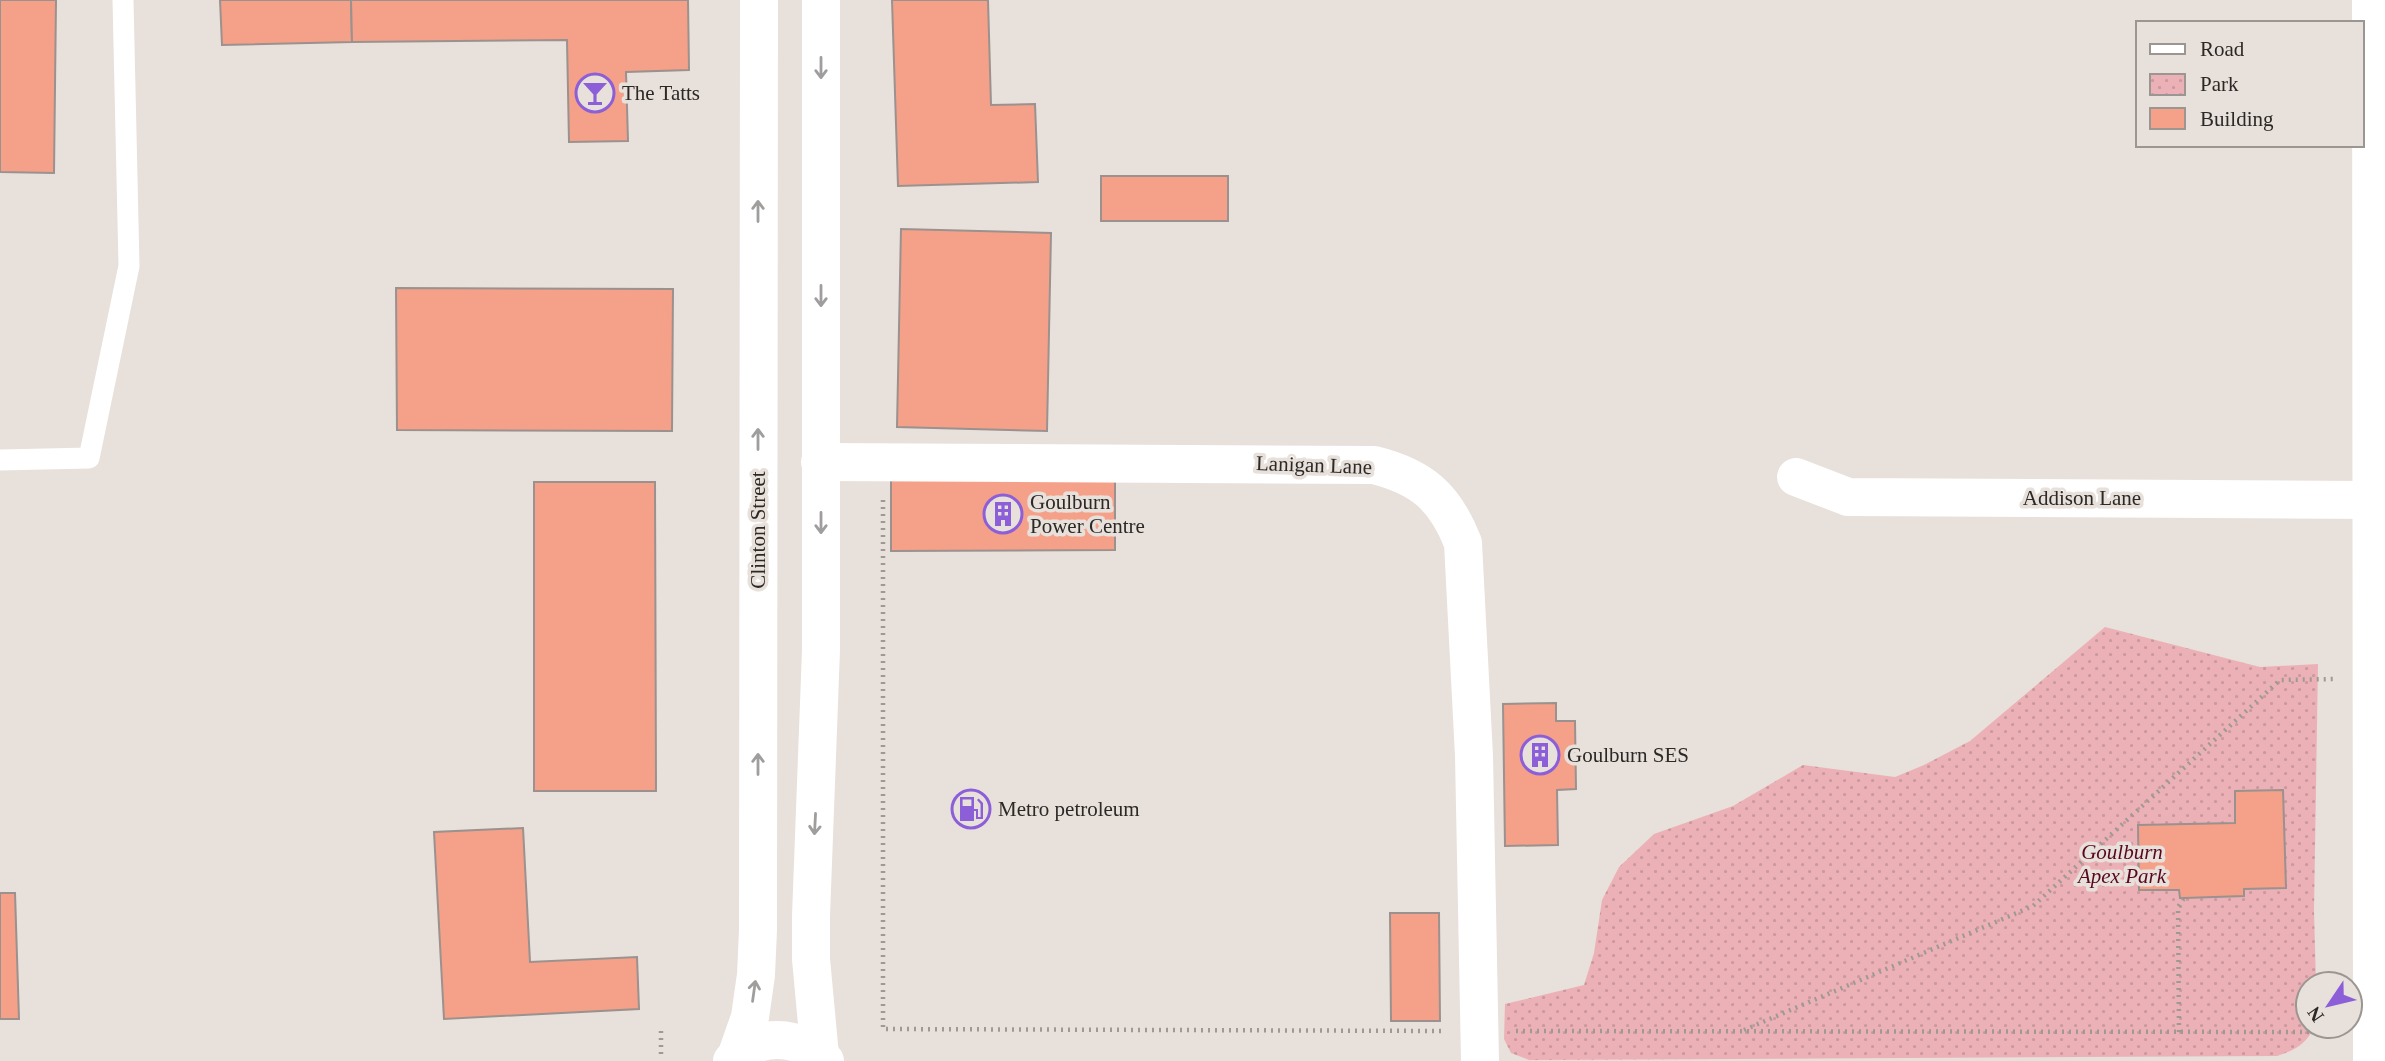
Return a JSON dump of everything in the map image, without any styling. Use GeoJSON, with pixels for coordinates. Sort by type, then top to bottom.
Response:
{"type":"FeatureCollection","features":[{"type":"Feature","properties":{"kind":"street","name":"Clinton Street"},"geometry":{"type":"LineString","coordinates":[[734,1059],[750,1017],[756,975],[758,930],[759,0]]}},
{"type":"Feature","properties":{"kind":"street"},"geometry":{"type":"LineString","coordinates":[[821,0],[821,650],[811,959],[822,1058]]}},
{"type":"Feature","properties":{"kind":"street"},"geometry":{"type":"LineString","coordinates":[[2371,0],[2372,1061]]}},
{"type":"Feature","properties":{"kind":"street","name":"Lanigan Lane"},"geometry":{"type":"LineString","coordinates":[[821,462],[1249,462],[1374,465],[1401,471],[1423,485],[1441,502],[1455,522],[1463,543],[1474,757],[1480,1046]]}},
{"type":"Feature","properties":{"kind":"street","name":"Addison Lane"},"geometry":{"type":"LineString","coordinates":[[1796,477],[1848,497],[2371,500]]}},
{"type":"Feature","properties":{"kind":"street"},"geometry":{"type":"LineString","coordinates":[[734,1059],[748,1048],[778,1039],[807,1047],[822,1058]]}},
{"type":"Feature","properties":{"kind":"lane"},"geometry":{"type":"LineString","coordinates":[[0,460],[89,458],[129,266],[123,0]]}},
{"type":"Feature","properties":{"kind":"path"},"geometry":{"type":"LineString","coordinates":[[883,463],[883,1029],[1480,1046],[1741,1031],[2294,1032]]}},
{"type":"Feature","properties":{"kind":"path"},"geometry":{"type":"LineString","coordinates":[[1741,1031],[2033,906],[2280,680],[2371,678]]}},
{"type":"Feature","properties":{"kind":"path"},"geometry":{"type":"LineString","coordinates":[[2179,1032],[2178,907],[2184,898]]}},
{"type":"Feature","properties":{"kind":"path"},"geometry":{"type":"LineString","coordinates":[[661,1054],[662,1031]]}},
{"type":"Feature","properties":{"kind":"green space","name":"Goulburn Apex Park"},"geometry":{"type":"Polygon","coordinates":[[[2105,627],[2260,667],[2318,664],[2316,970],[2294,970],[2294,1040],[2305,1040],[2300,1046],[2277,1056],[1529,1060],[1511,1053],[1504,1039],[1505,1004],[1584,985],[1594,953],[1602,900],[1619,867],[1654,834],[1733,806],[1803,765],[1895,777],[1970,741],[2105,627]]]}},
{"type":"Feature","properties":{"kind":"building"},"geometry":{"type":"Polygon","coordinates":[[[0,0],[56,0],[54,173],[0,172],[0,0]]]}},
{"type":"Feature","properties":{"kind":"building"},"geometry":{"type":"Polygon","coordinates":[[[220,0],[351,0],[352,42],[222,45],[220,0]]]}},
{"type":"Feature","properties":{"kind":"building"},"geometry":{"type":"Polygon","coordinates":[[[351,0],[688,0],[689,70],[626,72],[628,141],[569,142],[567,40],[352,42],[351,0]]]}},
{"type":"Feature","properties":{"kind":"building"},"geometry":{"type":"Polygon","coordinates":[[[892,0],[988,0],[991,105],[1035,104],[1038,182],[898,186],[892,0]]]}},
{"type":"Feature","properties":{"kind":"building"},"geometry":{"type":"Polygon","coordinates":[[[1101,176],[1228,176],[1228,221],[1101,221],[1101,176]]]}},
{"type":"Feature","properties":{"kind":"building"},"geometry":{"type":"Polygon","coordinates":[[[901,229],[1051,233],[1047,431],[897,427],[901,229]]]}},
{"type":"Feature","properties":{"kind":"building"},"geometry":{"type":"Polygon","coordinates":[[[396,288],[673,289],[672,431],[397,430],[396,288]]]}},
{"type":"Feature","properties":{"kind":"building","name":"Goulburn Power Centre"},"geometry":{"type":"Polygon","coordinates":[[[1115,476],[1115,550],[891,551],[891,477],[1115,476]]]}},
{"type":"Feature","properties":{"kind":"building"},"geometry":{"type":"Polygon","coordinates":[[[534,482],[655,482],[656,791],[534,791],[534,482]]]}},
{"type":"Feature","properties":{"kind":"building","name":"Goulburn SES"},"geometry":{"type":"Polygon","coordinates":[[[1556,703],[1556,721],[1575,721],[1576,789],[1557,790],[1558,845],[1505,846],[1503,704],[1556,703]]]}},
{"type":"Feature","properties":{"kind":"building"},"geometry":{"type":"Polygon","coordinates":[[[2283,790],[2286,888],[2244,889],[2244,896],[2184,898],[2180,898],[2179,890],[2139,890],[2138,825],[2235,823],[2235,791],[2283,790]]]}},
{"type":"Feature","properties":{"kind":"building"},"geometry":{"type":"Polygon","coordinates":[[[523,828],[530,962],[637,957],[639,1009],[444,1019],[434,832],[523,828]]]}},
{"type":"Feature","properties":{"kind":"building"},"geometry":{"type":"Polygon","coordinates":[[[0,893],[15,893],[19,1019],[0,1019],[0,893]]]}},
{"type":"Feature","properties":{"kind":"building"},"geometry":{"type":"Polygon","coordinates":[[[1390,913],[1439,913],[1440,1021],[1391,1021],[1390,913]]]}},
{"type":"Feature","properties":{"kind":"place","name":"The Tatts"},"geometry":{"type":"Point","coordinates":[595,93]}},
{"type":"Feature","properties":{"kind":"place","name":"Goulburn Power Centre"},"geometry":{"type":"Point","coordinates":[1003,514]}},
{"type":"Feature","properties":{"kind":"place","name":"Goulburn SES"},"geometry":{"type":"Point","coordinates":[1540,755]}},
{"type":"Feature","properties":{"kind":"place","name":"Metro petroleum"},"geometry":{"type":"Point","coordinates":[971,809]}}]}
